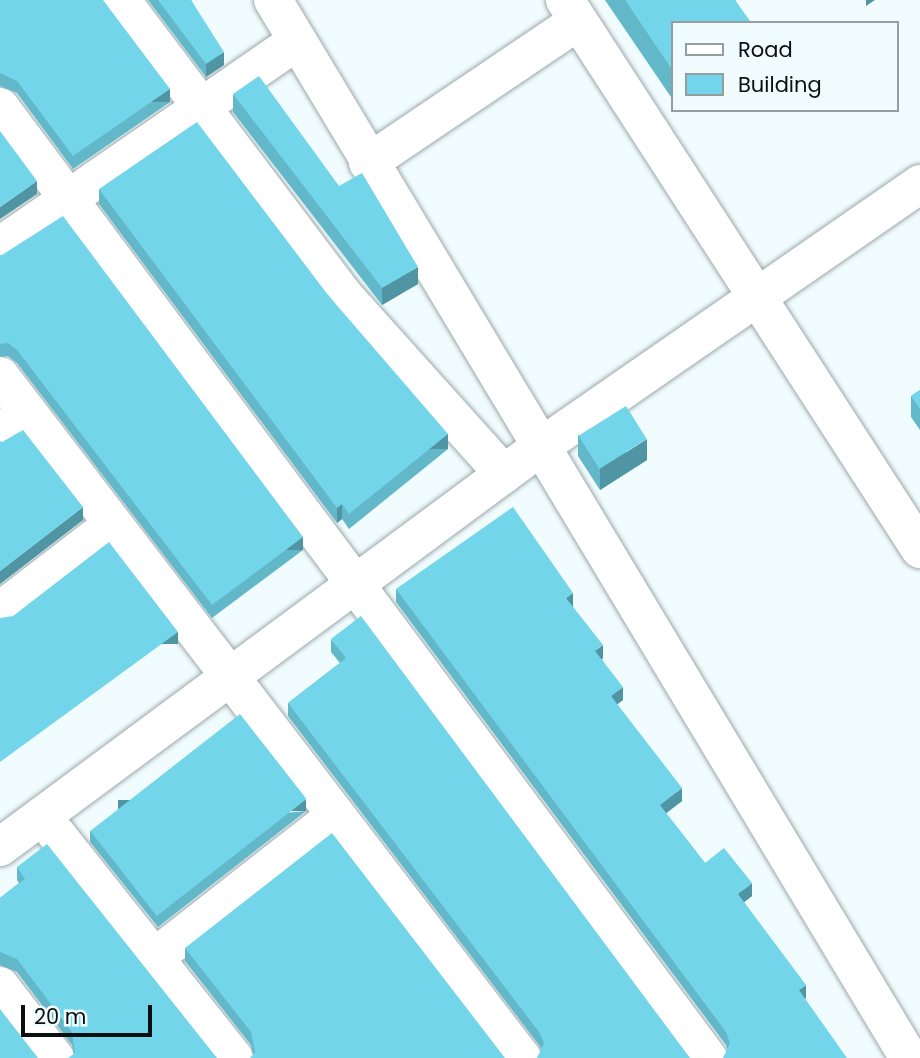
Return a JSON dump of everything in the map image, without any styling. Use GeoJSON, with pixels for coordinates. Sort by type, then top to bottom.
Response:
{"type":"FeatureCollection","features":[{"type":"Feature","properties":{"kind":"street"},"geometry":{"type":"LineString","coordinates":[[121,0],[204,105],[345,297],[504,474]]}},
{"type":"Feature","properties":{"kind":"street"},"geometry":{"type":"LineString","coordinates":[[272,0],[539,448],[909,1058]]}},
{"type":"Feature","properties":{"kind":"street"},"geometry":{"type":"LineString","coordinates":[[368,163],[571,11],[759,296],[920,549]]}},
{"type":"Feature","properties":{"kind":"street"},"geometry":{"type":"LineString","coordinates":[[0,246],[297,41]]}},
{"type":"Feature","properties":{"kind":"street"},"geometry":{"type":"LineString","coordinates":[[0,107],[358,582],[708,1058]]}},
{"type":"Feature","properties":{"kind":"street"},"geometry":{"type":"LineString","coordinates":[[0,847],[539,448],[920,184]]}},
{"type":"Feature","properties":{"kind":"street"},"geometry":{"type":"LineString","coordinates":[[0,376],[14,422],[112,525],[335,816],[507,1053]]}},
{"type":"Feature","properties":{"kind":"street"},"geometry":{"type":"LineString","coordinates":[[0,611],[112,525]]}},
{"type":"Feature","properties":{"kind":"street"},"geometry":{"type":"LineString","coordinates":[[42,816],[234,1058]]}},
{"type":"Feature","properties":{"kind":"street"},"geometry":{"type":"LineString","coordinates":[[154,958],[335,816]]}},
{"type":"Feature","properties":{"kind":"street"},"geometry":{"type":"LineString","coordinates":[[0,986],[55,1058]]}},
{"type":"Feature","properties":{"kind":"building"},"geometry":{"type":"Polygon","coordinates":[[[0,0],[103,0],[170,89],[73,156],[17,81],[0,73],[0,0]]]}},
{"type":"Feature","properties":{"kind":"building"},"geometry":{"type":"Polygon","coordinates":[[[158,0],[191,0],[224,52],[206,64],[158,0]]]}},
{"type":"Feature","properties":{"kind":"building"},"geometry":{"type":"Polygon","coordinates":[[[625,0],[735,0],[750,21],[671,21],[671,68],[625,0]]]}},
{"type":"Feature","properties":{"kind":"building"},"geometry":{"type":"Polygon","coordinates":[[[259,76],[339,186],[362,173],[418,267],[382,288],[233,94],[259,76]]]}},
{"type":"Feature","properties":{"kind":"building"},"geometry":{"type":"Polygon","coordinates":[[[197,122],[328,295],[448,434],[349,514],[342,504],[337,508],[99,189],[197,122]]]}},
{"type":"Feature","properties":{"kind":"building"},"geometry":{"type":"Polygon","coordinates":[[[0,131],[37,181],[0,207],[0,131]]]}},
{"type":"Feature","properties":{"kind":"building"},"geometry":{"type":"Polygon","coordinates":[[[63,216],[303,537],[212,605],[17,350],[8,343],[0,344],[0,255],[63,216]]]}},
{"type":"Feature","properties":{"kind":"building"},"geometry":{"type":"Polygon","coordinates":[[[920,390],[920,409],[911,396],[920,390]]]}},
{"type":"Feature","properties":{"kind":"building"},"geometry":{"type":"Polygon","coordinates":[[[626,406],[647,439],[599,469],[579,436],[626,406]]]}},
{"type":"Feature","properties":{"kind":"building"},"geometry":{"type":"Polygon","coordinates":[[[23,430],[83,507],[0,571],[0,441],[23,430]]]}},
{"type":"Feature","properties":{"kind":"building"},"geometry":{"type":"Polygon","coordinates":[[[513,507],[573,593],[566,598],[603,645],[595,651],[623,687],[611,696],[682,788],[660,805],[705,863],[724,848],[752,883],[738,894],[806,985],[799,990],[847,1058],[723,1058],[730,1043],[726,1032],[396,589],[513,507]]]}},
{"type":"Feature","properties":{"kind":"building"},"geometry":{"type":"Polygon","coordinates":[[[109,542],[178,632],[0,762],[0,618],[13,616],[109,542]]]}},
{"type":"Feature","properties":{"kind":"building"},"geometry":{"type":"Polygon","coordinates":[[[361,616],[690,1058],[537,1058],[544,1043],[539,1032],[288,703],[346,658],[331,639],[361,616]]]}},
{"type":"Feature","properties":{"kind":"building"},"geometry":{"type":"Polygon","coordinates":[[[240,714],[306,799],[157,916],[90,831],[240,714]]]}},
{"type":"Feature","properties":{"kind":"building"},"geometry":{"type":"Polygon","coordinates":[[[332,833],[505,1058],[250,1058],[255,1052],[251,1032],[185,948],[332,833]]]}},
{"type":"Feature","properties":{"kind":"building"},"geometry":{"type":"Polygon","coordinates":[[[47,844],[217,1058],[68,1058],[75,1053],[72,1032],[17,959],[0,952],[0,898],[25,879],[17,867],[47,844]]]}},
{"type":"Feature","properties":{"kind":"building"},"geometry":{"type":"Polygon","coordinates":[[[0,1009],[38,1058],[0,1058],[0,1009]]]}}]}
